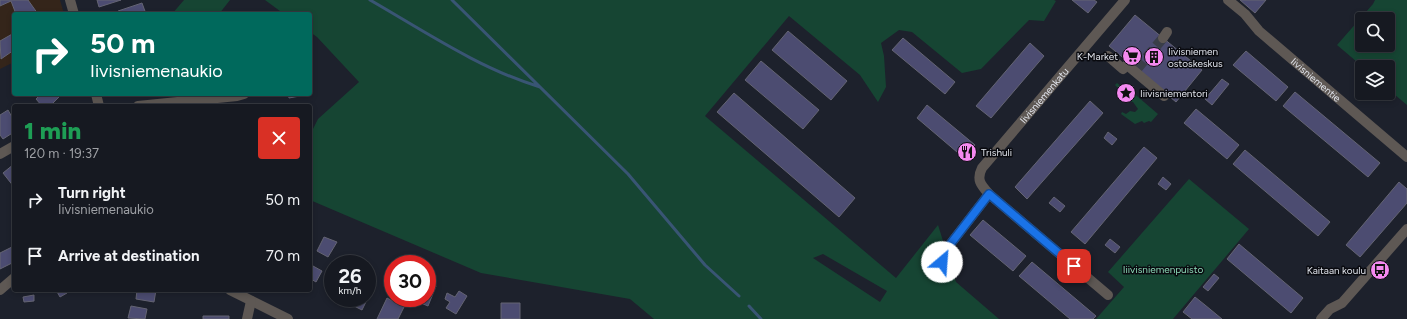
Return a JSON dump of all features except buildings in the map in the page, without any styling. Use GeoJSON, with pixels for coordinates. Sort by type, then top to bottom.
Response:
{"type":"FeatureCollection","features":[{"type":"Feature","properties":{"kind":"street"},"geometry":{"type":"LineString","coordinates":[[70,0],[73,12]]}},
{"type":"Feature","properties":{"kind":"street","name":"Iivisniemenkatu"},"geometry":{"type":"LineString","coordinates":[[989,194],[979,182],[978,175],[982,168],[1125,0]]}},
{"type":"Feature","properties":{"kind":"street","name":"Iivisniementie"},"geometry":{"type":"LineString","coordinates":[[1228,0],[1245,14],[1259,31],[1407,157]]}},
{"type":"Feature","properties":{"kind":"street"},"geometry":{"type":"LineString","coordinates":[[1108,56],[1124,69],[1127,65],[1136,70],[1164,96]]}},
{"type":"Feature","properties":{"kind":"street"},"geometry":{"type":"LineString","coordinates":[[158,104],[237,96]]}},
{"type":"Feature","properties":{"kind":"street"},"geometry":{"type":"LineString","coordinates":[[0,154],[12,147]]}},
{"type":"Feature","properties":{"kind":"street"},"geometry":{"type":"LineString","coordinates":[[942,262],[945,251],[989,194],[1108,295]]}},
{"type":"Feature","properties":{"kind":"street"},"geometry":{"type":"LineString","coordinates":[[1321,319],[1330,309],[1342,303],[1407,229]]}},
{"type":"Feature","properties":{"kind":"street"},"geometry":{"type":"LineString","coordinates":[[0,290],[12,280]]}},
{"type":"Feature","properties":{"kind":"street"},"geometry":{"type":"LineString","coordinates":[[234,292],[288,319]]}},
{"type":"Feature","properties":{"kind":"street"},"geometry":{"type":"LineString","coordinates":[[247,319],[251,301]]}},
{"type":"Feature","properties":{"kind":"shaded area"},"geometry":{"type":"Polygon","coordinates":[[[0,0],[60,0],[63,12],[12,12],[12,63],[0,69],[0,0]]]}},
{"type":"Feature","properties":{"kind":"green space"},"geometry":{"type":"Polygon","coordinates":[[[184,0],[230,0],[221,12],[174,12],[184,0]]]}},
{"type":"Feature","properties":{"kind":"green space"},"geometry":{"type":"Polygon","coordinates":[[[265,0],[1056,1],[1044,21],[1029,20],[981,69],[962,73],[912,32],[899,30],[881,43],[884,56],[886,87],[878,102],[860,75],[789,16],[705,116],[896,278],[938,225],[956,282],[999,319],[654,319],[630,299],[481,273],[312,201],[312,131],[318,119],[359,82],[312,33],[312,12],[281,12],[265,0]],[[823,254],[813,258],[880,302],[887,291],[823,254]]]}},
{"type":"Feature","properties":{"kind":"green space"},"geometry":{"type":"Polygon","coordinates":[[[1375,0],[1407,0],[1407,105],[1395,95],[1395,60],[1355,60],[1337,45],[1355,24],[1355,52],[1395,52],[1395,12],[1366,12],[1375,0]]]}},
{"type":"Feature","properties":{"kind":"green space"},"geometry":{"type":"Polygon","coordinates":[[[1117,83],[1122,87],[1124,85],[1158,114],[1151,122],[1149,121],[1144,123],[1142,121],[1135,124],[1121,114],[1122,112],[1126,114],[1130,111],[1135,112],[1138,109],[1133,102],[1121,98],[1121,91],[1115,85],[1117,83]]]}},
{"type":"Feature","properties":{"kind":"green space","name":"Iiivisniemenpuisto"},"geometry":{"type":"Polygon","coordinates":[[[1189,179],[1249,229],[1173,319],[1096,319],[1124,287],[1108,272],[1189,179]]]}},
{"type":"Feature","properties":{"kind":"waterway"},"geometry":{"type":"LineString","coordinates":[[370,0],[474,60],[540,87]]}},
{"type":"Feature","properties":{"kind":"waterway"},"geometry":{"type":"LineString","coordinates":[[452,0],[628,174],[705,265],[739,296]]}},
{"type":"Feature","properties":{"kind":"waterway"},"geometry":{"type":"LineString","coordinates":[[749,306],[761,319]]}},
{"type":"Feature","properties":{"kind":"tunnel"},"geometry":{"type":"LineString","coordinates":[[1137,69],[1163,38]]}},
{"type":"Feature","properties":{"kind":"place","name":"K-Market"},"geometry":{"type":"Point","coordinates":[1132,56]}},
{"type":"Feature","properties":{"kind":"place","name":"Iivisniemen ostoskeskus"},"geometry":{"type":"Point","coordinates":[1154,57]}},
{"type":"Feature","properties":{"kind":"place","name":"Iiivisniementori"},"geometry":{"type":"Point","coordinates":[1126,93]}},
{"type":"Feature","properties":{"kind":"place","name":"Trishuli"},"geometry":{"type":"Point","coordinates":[967,152]}},
{"type":"Feature","properties":{"kind":"place","name":"Kaitaan koulu"},"geometry":{"type":"Point","coordinates":[1380,270]}},
{"type":"Feature","properties":{"kind":"route"},"geometry":{"type":"LineString","coordinates":[[942,262],[945,251],[989,194],[1074,266]]}}]}
